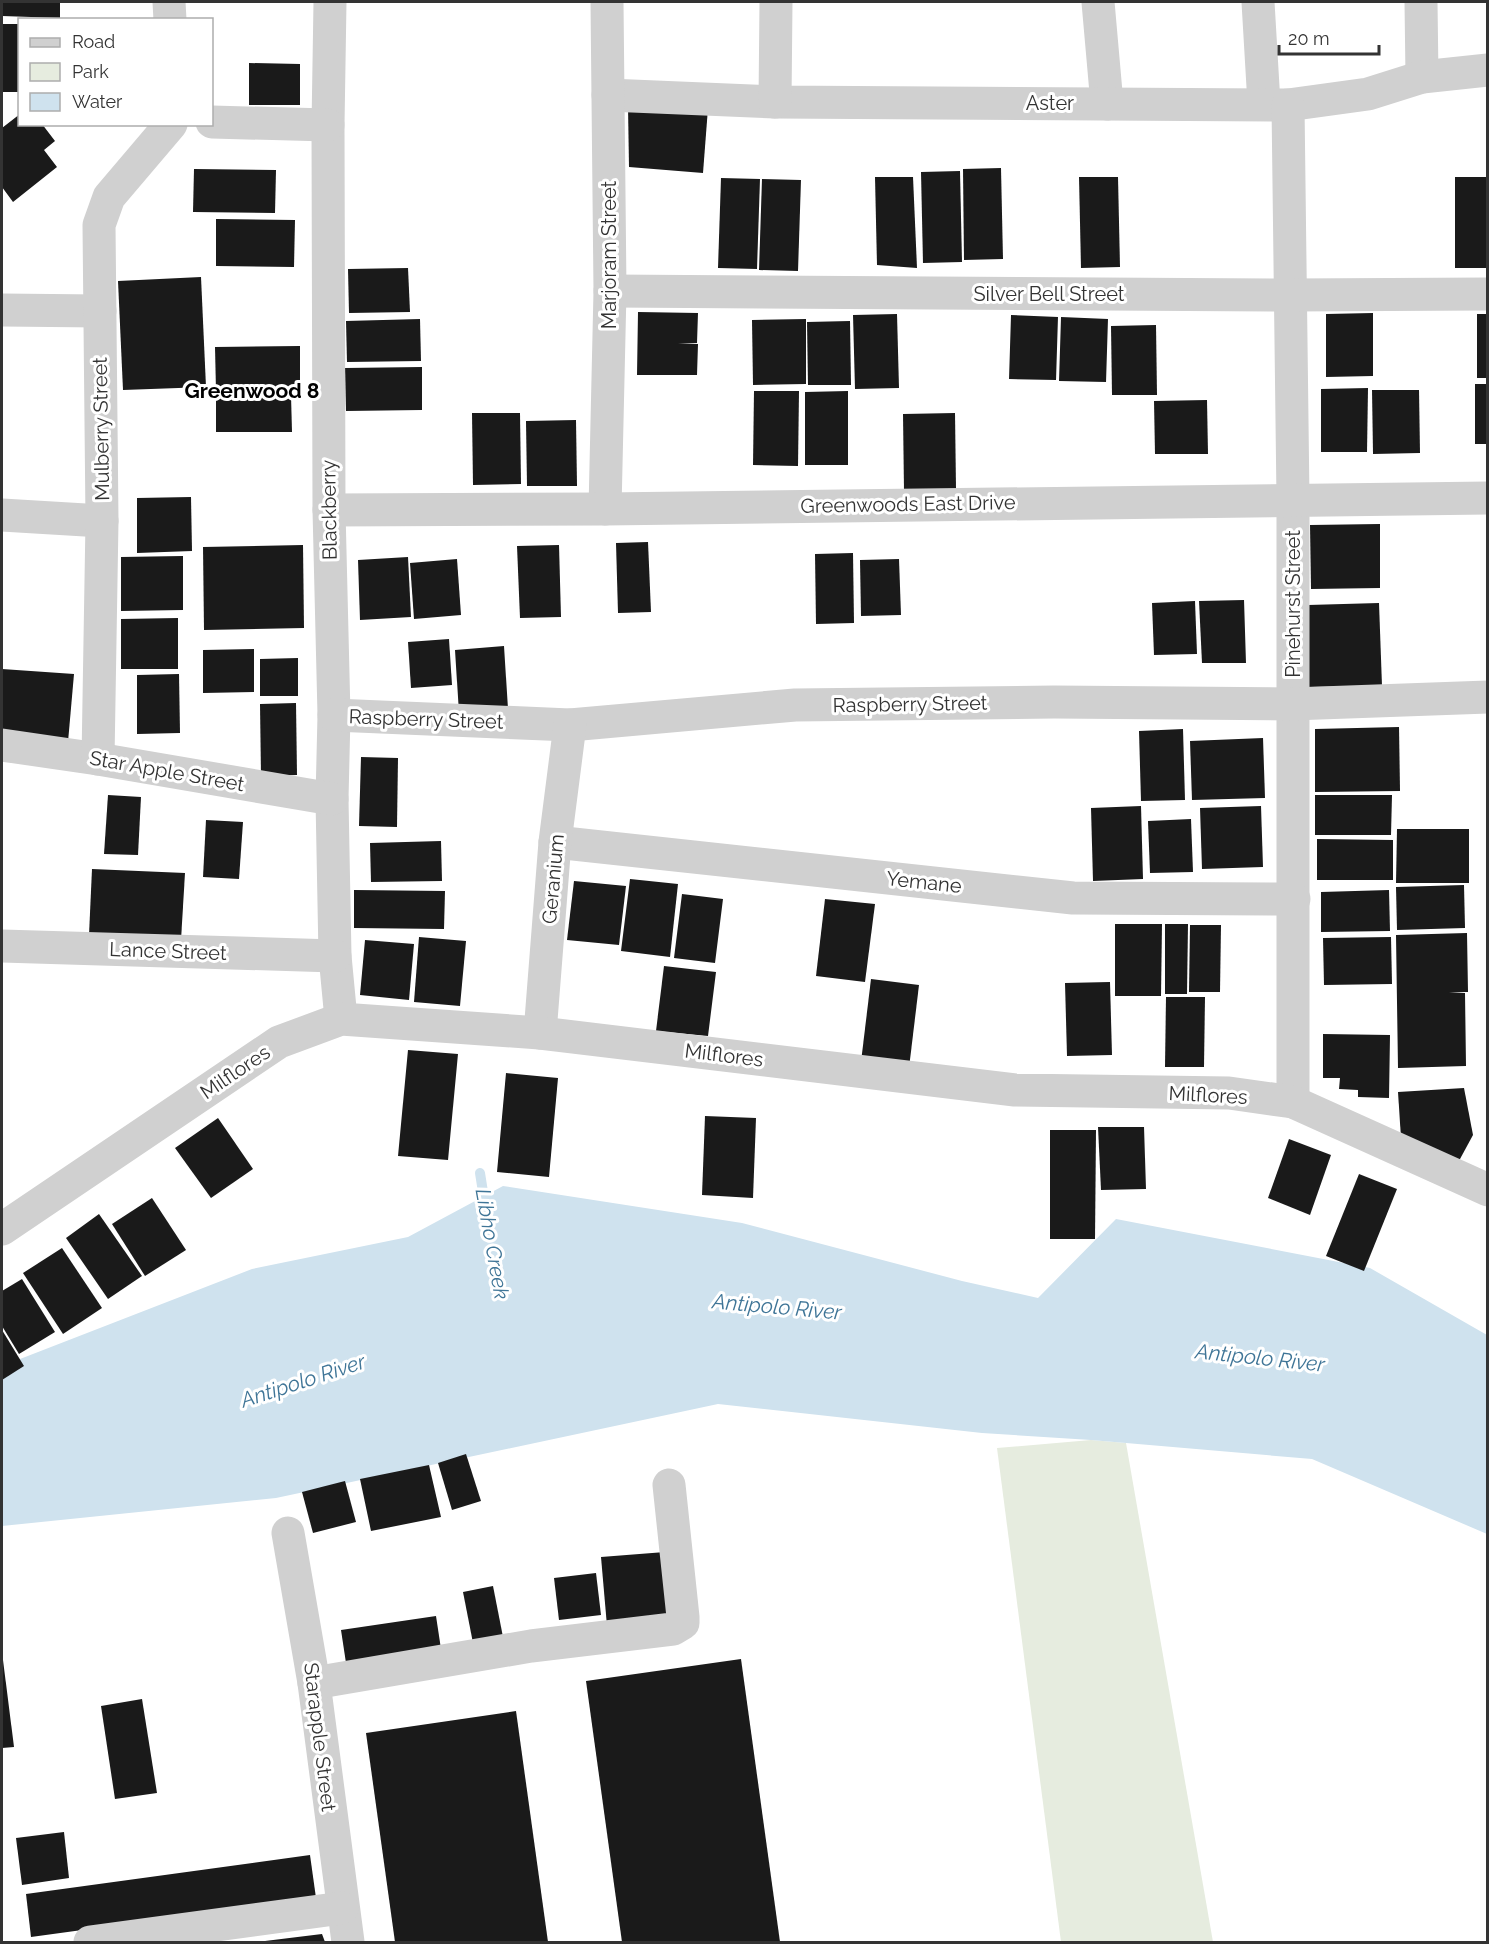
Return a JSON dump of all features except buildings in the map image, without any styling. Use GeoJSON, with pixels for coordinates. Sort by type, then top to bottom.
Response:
{"type":"FeatureCollection","features":[{"type":"Feature","properties":{"kind":"street"},"geometry":{"type":"LineString","coordinates":[[169,2],[170,18]]}},
{"type":"Feature","properties":{"kind":"street","name":"Blackberry"},"geometry":{"type":"LineString","coordinates":[[330,2],[328,125],[329,510],[334,715],[332,799],[335,956],[341,1019]]}},
{"type":"Feature","properties":{"kind":"street","name":"Marjoram Street"},"geometry":{"type":"LineString","coordinates":[[605,509],[610,291],[607,2]]}},
{"type":"Feature","properties":{"kind":"street"},"geometry":{"type":"LineString","coordinates":[[775,102],[776,2]]}},
{"type":"Feature","properties":{"kind":"street"},"geometry":{"type":"LineString","coordinates":[[1098,2],[1107,104]]}},
{"type":"Feature","properties":{"kind":"street","name":"Pinehurst Street"},"geometry":{"type":"LineString","coordinates":[[1258,2],[1276,104],[1291,295],[1293,1102]]}},
{"type":"Feature","properties":{"kind":"street"},"geometry":{"type":"LineString","coordinates":[[1420,2],[1422,77]]}},
{"type":"Feature","properties":{"kind":"street","name":"Aster"},"geometry":{"type":"LineString","coordinates":[[608,95],[775,102],[1276,104],[1368,94],[1422,77],[1488,70]]}},
{"type":"Feature","properties":{"kind":"street"},"geometry":{"type":"LineString","coordinates":[[213,122],[328,125]]}},
{"type":"Feature","properties":{"kind":"street","name":"Mulberry Street"},"geometry":{"type":"LineString","coordinates":[[98,759],[102,521],[99,225],[109,197],[169,126]]}},
{"type":"Feature","properties":{"kind":"street","name":"Silver Bell Street"},"geometry":{"type":"LineString","coordinates":[[610,291],[1488,294]]}},
{"type":"Feature","properties":{"kind":"street"},"geometry":{"type":"LineString","coordinates":[[2,310],[100,311]]}},
{"type":"Feature","properties":{"kind":"street","name":"Greenwoods East Drive"},"geometry":{"type":"LineString","coordinates":[[329,510],[605,509],[1488,498]]}},
{"type":"Feature","properties":{"kind":"street"},"geometry":{"type":"LineString","coordinates":[[2,515],[102,521]]}},
{"type":"Feature","properties":{"kind":"street","name":"Raspberry Street"},"geometry":{"type":"LineString","coordinates":[[334,715],[570,725],[795,705],[1054,702],[1292,704],[1488,697]]}},
{"type":"Feature","properties":{"kind":"street","name":"Geranium"},"geometry":{"type":"LineString","coordinates":[[540,1033],[555,842],[570,725]]}},
{"type":"Feature","properties":{"kind":"street","name":"Star Apple Street"},"geometry":{"type":"LineString","coordinates":[[2,745],[332,799]]}},
{"type":"Feature","properties":{"kind":"street","name":"Yemane"},"geometry":{"type":"LineString","coordinates":[[555,842],[1073,898],[1294,899]]}},
{"type":"Feature","properties":{"kind":"street","name":"Lance Street"},"geometry":{"type":"LineString","coordinates":[[2,946],[335,956]]}},
{"type":"Feature","properties":{"kind":"street","name":"Milflores"},"geometry":{"type":"LineString","coordinates":[[2,1228],[279,1042],[341,1019],[540,1033],[1015,1090],[1229,1093],[1293,1102],[1488,1190]]}},
{"type":"Feature","properties":{"kind":"street"},"geometry":{"type":"LineString","coordinates":[[314,1683],[531,1646],[673,1629],[682,1623],[683,1617],[669,1485]]}},
{"type":"Feature","properties":{"kind":"street","name":"Starapple Street"},"geometry":{"type":"LineString","coordinates":[[288,1533],[314,1683],[348,1942]]}},
{"type":"Feature","properties":{"kind":"street"},"geometry":{"type":"LineString","coordinates":[[90,1942],[342,1908]]}},
{"type":"Feature","properties":{"kind":"green space"},"geometry":{"type":"Polygon","coordinates":[[[1091,1440],[1126,1443],[1213,1942],[1061,1942],[997,1448],[1091,1440]]]}},
{"type":"Feature","properties":{"kind":"water","name":"Antipolo River"},"geometry":{"type":"Polygon","coordinates":[[[503,1186],[742,1223],[962,1281],[1038,1298],[1116,1219],[1370,1268],[1487,1335],[1487,1534],[1312,1459],[982,1433],[718,1404],[276,1498],[2,1526],[2,1366],[252,1269],[408,1237],[503,1186]]]}},
{"type":"Feature","properties":{"kind":"waterway","name":"Libho Creek"},"geometry":{"type":"LineString","coordinates":[[480,1173],[486,1211]]}},
{"type":"Feature","properties":{"kind":"district","name":"Greenwood 8"},"geometry":{"type":"Point","coordinates":[252,391]}}]}
